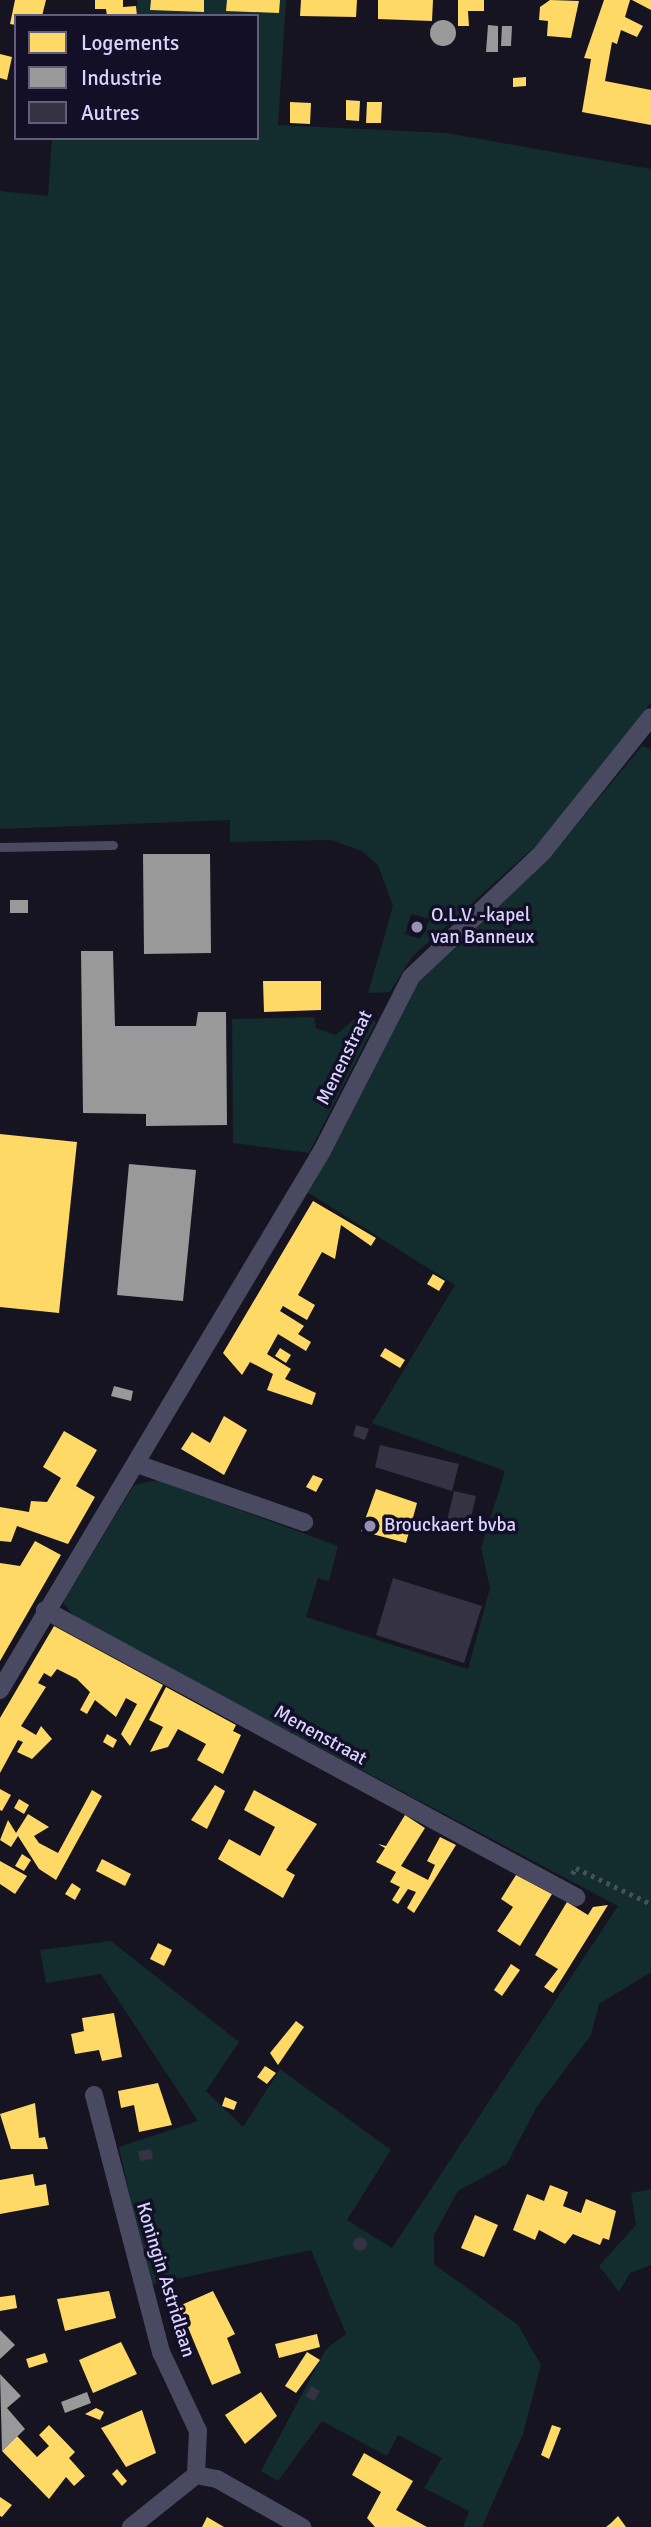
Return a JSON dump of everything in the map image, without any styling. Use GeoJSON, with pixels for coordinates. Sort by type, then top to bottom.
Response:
{"type":"FeatureCollection","features":[{"type":"Feature","properties":{"kind":"street","name":"Menenstraat"},"geometry":{"type":"LineString","coordinates":[[0,1690],[45,1610],[137,1464],[323,1151],[411,976],[542,853],[651,717]]}},
{"type":"Feature","properties":{"kind":"street"},"geometry":{"type":"LineString","coordinates":[[137,1464],[304,1522]]}},
{"type":"Feature","properties":{"kind":"street","name":"Menenstraat"},"geometry":{"type":"LineString","coordinates":[[45,1610],[569,1893]]}},
{"type":"Feature","properties":{"kind":"street","name":"Koningin Astridlaan"},"geometry":{"type":"LineString","coordinates":[[94,2095],[161,2352],[198,2431],[197,2475]]}},
{"type":"Feature","properties":{"kind":"street"},"geometry":{"type":"LineString","coordinates":[[131,2527],[197,2475],[216,2479],[302,2527]]}},
{"type":"Feature","properties":{"kind":"lane"},"geometry":{"type":"LineString","coordinates":[[0,847],[113,845]]}},
{"type":"Feature","properties":{"kind":"path"},"geometry":{"type":"LineString","coordinates":[[569,1893],[576,1868],[651,1904]]}},
{"type":"Feature","properties":{"kind":"green space"},"geometry":{"type":"Polygon","coordinates":[[[137,0],[286,0],[278,125],[446,133],[651,169],[651,703],[541,841],[412,957],[390,992],[368,993],[393,906],[378,865],[362,851],[331,840],[230,842],[230,820],[0,829],[0,191],[48,196],[52,140],[259,140],[259,14],[137,14],[137,0]],[[411,914],[405,934],[420,939],[430,919],[411,914]]]}},
{"type":"Feature","properties":{"kind":"green space"},"geometry":{"type":"Polygon","coordinates":[[[642,746],[651,749],[651,1972],[599,2004],[591,2035],[536,2108],[507,2164],[458,2191],[434,2235],[434,2264],[518,2325],[541,2365],[523,2434],[482,2527],[463,2527],[469,2511],[424,2488],[442,2458],[398,2435],[387,2456],[322,2421],[278,2481],[261,2471],[326,2349],[346,2334],[311,2250],[149,2285],[119,2147],[198,2121],[101,1974],[46,1983],[40,1950],[111,1941],[239,2042],[206,2091],[243,2127],[280,2069],[391,2150],[347,2220],[392,2248],[618,1906],[75,1618],[63,1602],[134,1485],[158,1480],[338,1546],[329,1581],[318,1578],[306,1617],[468,1669],[490,1588],[481,1548],[505,1471],[372,1423],[455,1285],[307,1192],[415,986],[549,858],[642,746]]]}},
{"type":"Feature","properties":{"kind":"green space"},"geometry":{"type":"Polygon","coordinates":[[[359,1015],[376,1022],[309,1153],[233,1143],[232,1019],[314,1017],[316,1028],[336,1035],[359,1015]]]}},
{"type":"Feature","properties":{"kind":"green space"},"geometry":{"type":"Polygon","coordinates":[[[651,2189],[651,2265],[630,2273],[619,2292],[599,2266],[636,2225],[631,2193],[651,2189]]]}},
{"type":"Feature","properties":{"kind":"building: Logements"},"geometry":{"type":"Polygon","coordinates":[[[15,0],[46,0],[42,14],[14,14],[14,25],[10,24],[15,0]]]}},
{"type":"Feature","properties":{"kind":"building: Logements"},"geometry":{"type":"Polygon","coordinates":[[[95,0],[123,0],[123,7],[136,6],[137,14],[107,14],[106,9],[95,9],[95,0]]]}},
{"type":"Feature","properties":{"kind":"building: Logements"},"geometry":{"type":"Polygon","coordinates":[[[151,0],[204,0],[204,12],[150,10],[151,0]]]}},
{"type":"Feature","properties":{"kind":"building: Logements"},"geometry":{"type":"Polygon","coordinates":[[[227,0],[280,0],[279,13],[226,11],[227,0]]]}},
{"type":"Feature","properties":{"kind":"building: Logements"},"geometry":{"type":"Polygon","coordinates":[[[301,0],[357,0],[356,17],[300,16],[301,0]]]}},
{"type":"Feature","properties":{"kind":"building: Logements"},"geometry":{"type":"Polygon","coordinates":[[[378,0],[433,0],[432,21],[378,19],[378,0]]]}},
{"type":"Feature","properties":{"kind":"building: Logements"},"geometry":{"type":"Polygon","coordinates":[[[458,0],[484,0],[484,11],[468,11],[469,26],[458,26],[458,0]]]}},
{"type":"Feature","properties":{"kind":"building: Logements"},"geometry":{"type":"Polygon","coordinates":[[[550,0],[579,1],[571,38],[547,36],[548,21],[539,20],[540,7],[550,0]]]}},
{"type":"Feature","properties":{"kind":"building: Logements"},"geometry":{"type":"Polygon","coordinates":[[[604,0],[630,0],[625,17],[643,26],[637,37],[621,30],[617,44],[612,42],[605,81],[651,90],[651,125],[582,112],[591,59],[584,58],[604,0]]]}},
{"type":"Feature","properties":{"kind":"building: Logements"},"geometry":{"type":"Polygon","coordinates":[[[632,0],[651,0],[651,10],[632,0]]]}},
{"type":"Feature","properties":{"kind":"building: Logements"},"geometry":{"type":"Polygon","coordinates":[[[0,54],[12,57],[7,80],[0,78],[0,54]]]}},
{"type":"Feature","properties":{"kind":"building: Logements"},"geometry":{"type":"Polygon","coordinates":[[[526,77],[526,86],[513,87],[513,78],[526,77]]]}},
{"type":"Feature","properties":{"kind":"building: Logements"},"geometry":{"type":"Polygon","coordinates":[[[346,100],[360,101],[359,121],[346,120],[346,100]]]}},
{"type":"Feature","properties":{"kind":"building: Logements"},"geometry":{"type":"Polygon","coordinates":[[[290,102],[311,103],[310,124],[290,123],[290,102]]]}},
{"type":"Feature","properties":{"kind":"building: Logements"},"geometry":{"type":"Polygon","coordinates":[[[367,102],[382,102],[381,123],[366,123],[367,102]]]}},
{"type":"Feature","properties":{"kind":"building: Logements"},"geometry":{"type":"Polygon","coordinates":[[[263,981],[321,981],[321,1010],[264,1012],[263,981]]]}},
{"type":"Feature","properties":{"kind":"building: Logements"},"geometry":{"type":"Polygon","coordinates":[[[0,1134],[77,1142],[59,1313],[0,1307],[0,1134]]]}},
{"type":"Feature","properties":{"kind":"building: Logements"},"geometry":{"type":"Polygon","coordinates":[[[313,1201],[376,1238],[371,1246],[341,1225],[335,1259],[322,1252],[298,1295],[315,1305],[307,1320],[283,1306],[280,1311],[304,1326],[298,1334],[311,1342],[306,1351],[278,1334],[267,1354],[291,1369],[285,1379],[316,1393],[312,1405],[267,1390],[273,1374],[250,1362],[242,1375],[223,1353],[313,1201]]]}},
{"type":"Feature","properties":{"kind":"building: Logements"},"geometry":{"type":"Polygon","coordinates":[[[433,1274],[445,1281],[439,1291],[427,1284],[433,1274]]]}},
{"type":"Feature","properties":{"kind":"building: Logements"},"geometry":{"type":"Polygon","coordinates":[[[280,1348],[291,1355],[286,1363],[275,1356],[280,1348]]]}},
{"type":"Feature","properties":{"kind":"building: Logements"},"geometry":{"type":"Polygon","coordinates":[[[385,1348],[405,1360],[400,1368],[380,1356],[385,1348]]]}},
{"type":"Feature","properties":{"kind":"building: Logements"},"geometry":{"type":"Polygon","coordinates":[[[224,1416],[247,1430],[224,1475],[181,1449],[192,1432],[210,1443],[224,1416]]]}},
{"type":"Feature","properties":{"kind":"building: Logements"},"geometry":{"type":"Polygon","coordinates":[[[64,1431],[97,1450],[76,1486],[95,1497],[68,1544],[17,1526],[11,1542],[0,1541],[0,1507],[29,1512],[31,1501],[47,1502],[61,1478],[43,1467],[64,1431]]]}},
{"type":"Feature","properties":{"kind":"building: Logements"},"geometry":{"type":"Polygon","coordinates":[[[313,1475],[323,1479],[316,1492],[306,1487],[313,1475]]]}},
{"type":"Feature","properties":{"kind":"building: Logements"},"geometry":{"type":"Polygon","coordinates":[[[376,1489],[417,1503],[406,1543],[361,1531],[376,1489]]]}},
{"type":"Feature","properties":{"kind":"building: Logements"},"geometry":{"type":"Polygon","coordinates":[[[35,1541],[61,1555],[0,1661],[0,1563],[20,1566],[35,1541]]]}},
{"type":"Feature","properties":{"kind":"building: Logements"},"geometry":{"type":"Polygon","coordinates":[[[54,1626],[163,1685],[130,1746],[121,1734],[137,1704],[126,1698],[116,1717],[95,1700],[87,1714],[80,1710],[90,1692],[77,1679],[57,1669],[51,1677],[44,1673],[38,1683],[46,1687],[21,1726],[36,1735],[41,1726],[52,1739],[32,1759],[17,1752],[23,1742],[18,1740],[0,1773],[0,1718],[54,1626]]]}},
{"type":"Feature","properties":{"kind":"building: Logements"},"geometry":{"type":"Polygon","coordinates":[[[166,1687],[236,1725],[233,1731],[241,1735],[223,1774],[197,1760],[206,1744],[178,1729],[168,1747],[150,1752],[163,1727],[149,1720],[166,1687]]]}},
{"type":"Feature","properties":{"kind":"building: Logements"},"geometry":{"type":"Polygon","coordinates":[[[107,1734],[117,1740],[113,1748],[103,1742],[107,1734]]]}},
{"type":"Feature","properties":{"kind":"building: Logements"},"geometry":{"type":"Polygon","coordinates":[[[215,1785],[225,1791],[207,1829],[191,1820],[215,1785]]]}},
{"type":"Feature","properties":{"kind":"building: Logements"},"geometry":{"type":"Polygon","coordinates":[[[0,1789],[11,1795],[2,1811],[0,1810],[0,1789]]]}},
{"type":"Feature","properties":{"kind":"building: Logements"},"geometry":{"type":"Polygon","coordinates":[[[92,1790],[102,1796],[56,1880],[39,1869],[18,1836],[11,1847],[0,1840],[8,1820],[16,1833],[28,1814],[49,1827],[34,1836],[39,1843],[58,1853],[92,1790]]]}},
{"type":"Feature","properties":{"kind":"building: Logements"},"geometry":{"type":"Polygon","coordinates":[[[254,1790],[317,1824],[286,1870],[295,1875],[283,1898],[218,1859],[229,1839],[260,1856],[275,1827],[244,1810],[254,1790]]]}},
{"type":"Feature","properties":{"kind":"building: Logements"},"geometry":{"type":"Polygon","coordinates":[[[19,1799],[29,1805],[24,1814],[14,1808],[19,1799]]]}},
{"type":"Feature","properties":{"kind":"building: Logements"},"geometry":{"type":"Polygon","coordinates":[[[405,1815],[425,1828],[401,1866],[428,1880],[435,1865],[427,1861],[440,1837],[456,1845],[414,1913],[407,1908],[416,1892],[408,1889],[398,1904],[392,1900],[400,1887],[390,1882],[396,1872],[376,1862],[385,1848],[378,1844],[386,1846],[405,1815]]]}},
{"type":"Feature","properties":{"kind":"building: Logements"},"geometry":{"type":"Polygon","coordinates":[[[22,1854],[31,1860],[24,1871],[15,1866],[22,1854]]]}},
{"type":"Feature","properties":{"kind":"building: Logements"},"geometry":{"type":"Polygon","coordinates":[[[102,1859],[131,1874],[125,1886],[96,1871],[102,1859]]]}},
{"type":"Feature","properties":{"kind":"building: Logements"},"geometry":{"type":"Polygon","coordinates":[[[0,1861],[27,1876],[15,1894],[0,1884],[0,1861]]]}},
{"type":"Feature","properties":{"kind":"building: Logements"},"geometry":{"type":"Polygon","coordinates":[[[516,1875],[552,1894],[520,1946],[497,1931],[513,1907],[501,1899],[516,1875]]]}},
{"type":"Feature","properties":{"kind":"building: Logements"},"geometry":{"type":"Polygon","coordinates":[[[72,1883],[81,1889],[75,1900],[65,1894],[72,1883]]]}},
{"type":"Feature","properties":{"kind":"building: Logements"},"geometry":{"type":"Polygon","coordinates":[[[567,1902],[588,1915],[593,1907],[608,1905],[553,1993],[544,1987],[558,1969],[535,1955],[567,1902]]]}},
{"type":"Feature","properties":{"kind":"building: Logements"},"geometry":{"type":"Polygon","coordinates":[[[158,1943],[172,1950],[164,1966],[150,1959],[158,1943]]]}},
{"type":"Feature","properties":{"kind":"building: Logements"},"geometry":{"type":"Polygon","coordinates":[[[511,1964],[520,1970],[502,1996],[494,1990],[511,1964]]]}},
{"type":"Feature","properties":{"kind":"building: Logements"},"geometry":{"type":"Polygon","coordinates":[[[114,2013],[122,2057],[102,2061],[99,2050],[75,2054],[71,2034],[84,2031],[82,2018],[114,2013]]]}},
{"type":"Feature","properties":{"kind":"building: Logements"},"geometry":{"type":"Polygon","coordinates":[[[296,2021],[304,2027],[278,2065],[270,2053],[296,2021]]]}},
{"type":"Feature","properties":{"kind":"building: Logements"},"geometry":{"type":"Polygon","coordinates":[[[265,2066],[276,2073],[267,2084],[257,2077],[265,2066]]]}},
{"type":"Feature","properties":{"kind":"building: Logements"},"geometry":{"type":"Polygon","coordinates":[[[158,2083],[172,2125],[139,2132],[134,2105],[121,2108],[118,2091],[158,2083]]]}},
{"type":"Feature","properties":{"kind":"building: Logements"},"geometry":{"type":"Polygon","coordinates":[[[225,2097],[237,2102],[234,2110],[222,2106],[225,2097]]]}},
{"type":"Feature","properties":{"kind":"building: Logements"},"geometry":{"type":"Polygon","coordinates":[[[35,2103],[39,2138],[45,2137],[48,2149],[11,2149],[0,2114],[35,2103]]]}},
{"type":"Feature","properties":{"kind":"building: Logements"},"geometry":{"type":"Polygon","coordinates":[[[33,2174],[35,2186],[46,2184],[49,2205],[0,2214],[0,2180],[33,2174]]]}},
{"type":"Feature","properties":{"kind":"building: Logements"},"geometry":{"type":"Polygon","coordinates":[[[550,2185],[568,2192],[563,2206],[581,2213],[586,2199],[616,2211],[609,2240],[603,2238],[600,2245],[573,2234],[565,2244],[539,2230],[535,2240],[513,2230],[527,2194],[544,2201],[550,2185]]]}},
{"type":"Feature","properties":{"kind":"building: Logements"},"geometry":{"type":"Polygon","coordinates":[[[475,2215],[498,2225],[484,2257],[461,2248],[475,2215]]]}},
{"type":"Feature","properties":{"kind":"building: Logements"},"geometry":{"type":"Polygon","coordinates":[[[109,2291],[116,2318],[65,2331],[57,2299],[109,2291]]]}},
{"type":"Feature","properties":{"kind":"building: Logements"},"geometry":{"type":"Polygon","coordinates":[[[213,2291],[235,2334],[227,2338],[241,2373],[212,2385],[179,2306],[213,2291]]]}},
{"type":"Feature","properties":{"kind":"building: Logements"},"geometry":{"type":"Polygon","coordinates":[[[15,2295],[17,2308],[0,2311],[0,2297],[15,2295]]]}},
{"type":"Feature","properties":{"kind":"building: Logements"},"geometry":{"type":"Polygon","coordinates":[[[317,2334],[320,2347],[279,2358],[275,2344],[317,2334]]]}},
{"type":"Feature","properties":{"kind":"building: Logements"},"geometry":{"type":"Polygon","coordinates":[[[121,2342],[137,2374],[93,2393],[79,2360],[121,2342]]]}},
{"type":"Feature","properties":{"kind":"building: Logements"},"geometry":{"type":"Polygon","coordinates":[[[307,2352],[320,2360],[296,2393],[285,2386],[307,2352]]]}},
{"type":"Feature","properties":{"kind":"building: Logements"},"geometry":{"type":"Polygon","coordinates":[[[45,2353],[48,2362],[29,2368],[26,2359],[45,2353]]]}},
{"type":"Feature","properties":{"kind":"building: Logements"},"geometry":{"type":"Polygon","coordinates":[[[261,2392],[277,2416],[245,2444],[225,2415],[261,2392]]]}},
{"type":"Feature","properties":{"kind":"building: Logements"},"geometry":{"type":"Polygon","coordinates":[[[96,2408],[104,2412],[100,2420],[85,2414],[96,2408]]]}},
{"type":"Feature","properties":{"kind":"building: Logements"},"geometry":{"type":"Polygon","coordinates":[[[142,2410],[156,2453],[126,2467],[101,2428],[142,2410]]]}},
{"type":"Feature","properties":{"kind":"building: Logements"},"geometry":{"type":"Polygon","coordinates":[[[49,2425],[75,2452],[69,2458],[85,2476],[74,2486],[66,2477],[49,2499],[2,2451],[17,2436],[37,2457],[49,2446],[39,2435],[49,2425]]]}},
{"type":"Feature","properties":{"kind":"building: Logements"},"geometry":{"type":"Polygon","coordinates":[[[552,2425],[561,2428],[549,2459],[541,2455],[552,2425]]]}},
{"type":"Feature","properties":{"kind":"building: Logements"},"geometry":{"type":"Polygon","coordinates":[[[364,2453],[413,2481],[396,2510],[427,2527],[375,2527],[367,2518],[381,2492],[352,2475],[364,2453]]]}},
{"type":"Feature","properties":{"kind":"building: Logements"},"geometry":{"type":"Polygon","coordinates":[[[117,2469],[127,2481],[122,2486],[112,2474],[117,2469]]]}},
{"type":"Feature","properties":{"kind":"building: Logements"},"geometry":{"type":"Polygon","coordinates":[[[0,2497],[12,2505],[2,2517],[0,2516],[0,2497]]]}},
{"type":"Feature","properties":{"kind":"building: Logements"},"geometry":{"type":"Polygon","coordinates":[[[618,2516],[626,2527],[606,2527],[611,2523],[618,2516]]]}},
{"type":"Feature","properties":{"kind":"building: Logements"},"geometry":{"type":"Polygon","coordinates":[[[207,2517],[224,2527],[202,2527],[207,2517]]]}},
{"type":"Feature","properties":{"kind":"building: Industrie"},"geometry":{"type":"Polygon","coordinates":[[[443,20],[452,24],[456,33],[452,42],[443,46],[434,42],[430,33],[434,24],[443,20]]]}},
{"type":"Feature","properties":{"kind":"building: Industrie"},"geometry":{"type":"Polygon","coordinates":[[[488,25],[498,26],[498,52],[486,52],[488,25]]]}},
{"type":"Feature","properties":{"kind":"building: Industrie"},"geometry":{"type":"Polygon","coordinates":[[[502,26],[512,26],[511,46],[501,46],[502,26]]]}},
{"type":"Feature","properties":{"kind":"building: Industrie"},"geometry":{"type":"Polygon","coordinates":[[[143,854],[210,854],[211,953],[144,954],[143,854]]]}},
{"type":"Feature","properties":{"kind":"building: Industrie"},"geometry":{"type":"Polygon","coordinates":[[[10,900],[28,900],[28,913],[10,913],[10,900]]]}},
{"type":"Feature","properties":{"kind":"building: Industrie"},"geometry":{"type":"Polygon","coordinates":[[[81,951],[113,951],[115,1026],[196,1026],[198,1012],[226,1012],[227,1125],[146,1126],[146,1114],[83,1113],[81,951]]]}},
{"type":"Feature","properties":{"kind":"building: Industrie"},"geometry":{"type":"Polygon","coordinates":[[[129,1164],[196,1170],[183,1301],[117,1295],[129,1164]]]}},
{"type":"Feature","properties":{"kind":"building: Industrie"},"geometry":{"type":"Polygon","coordinates":[[[114,1386],[133,1391],[131,1401],[111,1396],[114,1386]]]}},
{"type":"Feature","properties":{"kind":"building: Industrie"},"geometry":{"type":"Polygon","coordinates":[[[0,2330],[15,2345],[0,2359],[0,2330]]]}},
{"type":"Feature","properties":{"kind":"building: Industrie"},"geometry":{"type":"Polygon","coordinates":[[[0,2374],[21,2396],[7,2408],[25,2429],[2,2451],[0,2374]]]}},
{"type":"Feature","properties":{"kind":"building: Industrie"},"geometry":{"type":"Polygon","coordinates":[[[87,2392],[91,2403],[65,2413],[61,2402],[87,2392]]]}},
{"type":"Feature","properties":{"kind":"building: Autres"},"geometry":{"type":"Polygon","coordinates":[[[356,1425],[369,1429],[365,1440],[353,1436],[356,1425]]]}},
{"type":"Feature","properties":{"kind":"building: Autres"},"geometry":{"type":"Polygon","coordinates":[[[380,1445],[459,1464],[452,1491],[375,1467],[380,1445]]]}},
{"type":"Feature","properties":{"kind":"building: Autres"},"geometry":{"type":"Polygon","coordinates":[[[454,1491],[476,1496],[467,1534],[445,1529],[454,1491]]]}},
{"type":"Feature","properties":{"kind":"building: Autres"},"geometry":{"type":"Polygon","coordinates":[[[393,1578],[482,1606],[464,1663],[376,1635],[393,1578]]]}},
{"type":"Feature","properties":{"kind":"building: Autres"},"geometry":{"type":"Polygon","coordinates":[[[151,2149],[153,2159],[140,2161],[138,2151],[151,2149]]]}},
{"type":"Feature","properties":{"kind":"building: Autres"},"geometry":{"type":"Polygon","coordinates":[[[357,2237],[363,2237],[367,2244],[363,2251],[357,2251],[353,2247],[353,2241],[357,2237]]]}},
{"type":"Feature","properties":{"kind":"building: Autres"},"geometry":{"type":"Polygon","coordinates":[[[311,2386],[320,2391],[314,2401],[305,2396],[311,2386]]]}},
{"type":"Feature","properties":{"kind":"place","name":"O.L.V. -kapel van Banneux"},"geometry":{"type":"Point","coordinates":[417,927]}},
{"type":"Feature","properties":{"kind":"place","name":"Brouckaert bvba"},"geometry":{"type":"Point","coordinates":[370,1526]}}]}
